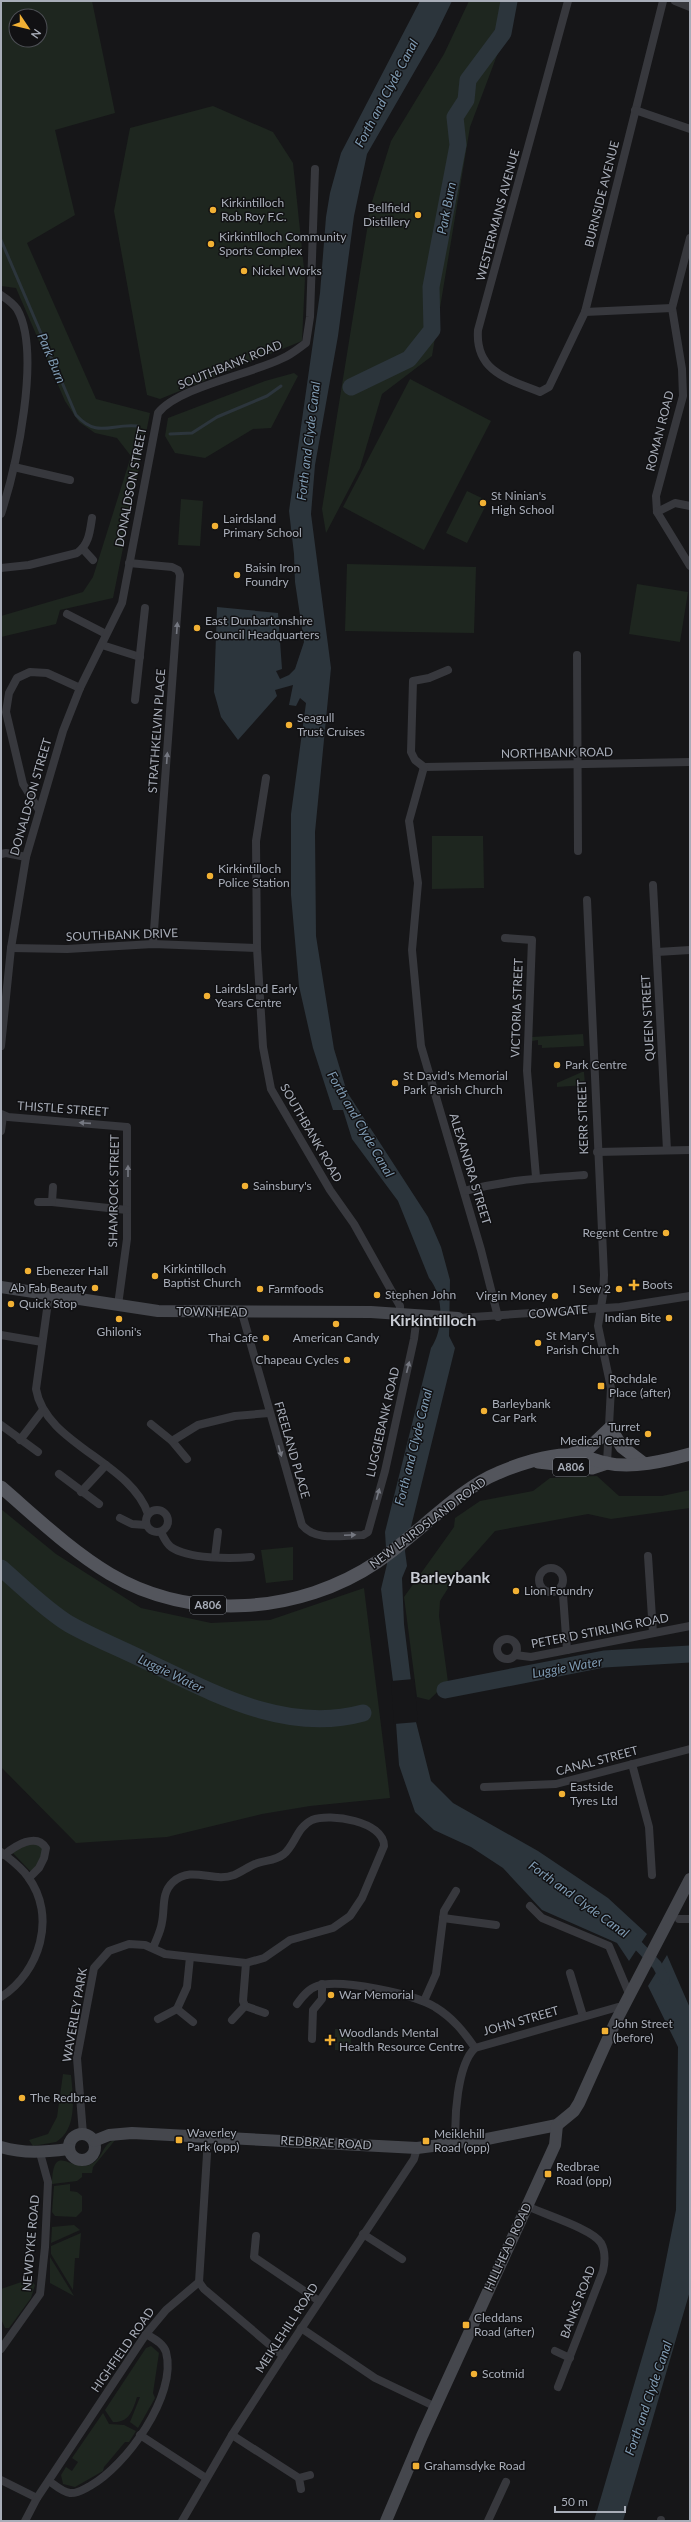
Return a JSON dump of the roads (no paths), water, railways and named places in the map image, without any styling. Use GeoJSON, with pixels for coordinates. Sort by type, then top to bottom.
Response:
{"type":"FeatureCollection","features":[{"type":"Feature","properties":{"kind":"main road"},"geometry":{"type":"LineString","coordinates":[[568,1455],[586,1450],[610,1428],[622,1447],[643,1463]]}},
{"type":"Feature","properties":{"kind":"main road","name":"A806"},"geometry":{"type":"LineString","coordinates":[[607,1463],[643,1463],[667,1460],[690,1454]]}},
{"type":"Feature","properties":{"kind":"main road","name":"NEW LAIRDSLAND ROAD"},"geometry":{"type":"LineString","coordinates":[[1,1487],[92,1563],[141,1589],[177,1600],[225,1606],[274,1603],[320,1591],[367,1568],[466,1492],[492,1475],[534,1462],[568,1455],[592,1458],[607,1463]]}},
{"type":"Feature","properties":{"kind":"main road","name":"NEW LAIRDSLAND ROAD"},"geometry":{"type":"LineString","coordinates":[[534,1462],[592,1468],[607,1463]]}},
{"type":"Feature","properties":{"kind":"street","name":"WESTERMAINS AVENUE"},"geometry":{"type":"LineString","coordinates":[[549,387],[540,392],[509,380],[492,369],[480,356],[477,345],[478,330],[568,1]]}},
{"type":"Feature","properties":{"kind":"street","name":"BURNSIDE AVENUE"},"geometry":{"type":"LineString","coordinates":[[549,387],[585,312],[663,1]]}},
{"type":"Feature","properties":{"kind":"street"},"geometry":{"type":"LineString","coordinates":[[676,1],[690,7]]}},
{"type":"Feature","properties":{"kind":"street"},"geometry":{"type":"LineString","coordinates":[[635,110],[690,129]]}},
{"type":"Feature","properties":{"kind":"street","name":"SOUTHBANK ROAD"},"geometry":{"type":"LineString","coordinates":[[158,413],[165,404],[182,396],[284,358],[306,343],[310,317],[315,169]]}},
{"type":"Feature","properties":{"kind":"street","name":"ROMAN ROAD"},"geometry":{"type":"LineString","coordinates":[[657,512],[656,496],[683,396],[686,370],[672,308],[686,269],[690,238]]}},
{"type":"Feature","properties":{"kind":"street"},"geometry":{"type":"LineString","coordinates":[[1,295],[16,309],[25,334],[27,356],[22,424],[14,467],[1,514]]}},
{"type":"Feature","properties":{"kind":"street"},"geometry":{"type":"LineString","coordinates":[[585,312],[672,308]]}},
{"type":"Feature","properties":{"kind":"street","name":"DONALDSON STREET"},"geometry":{"type":"LineString","coordinates":[[1,1046],[11,948],[26,857],[63,731],[80,688],[122,604],[158,413]]}},
{"type":"Feature","properties":{"kind":"street"},"geometry":{"type":"LineString","coordinates":[[14,467],[70,480]]}},
{"type":"Feature","properties":{"kind":"street"},"geometry":{"type":"LineString","coordinates":[[690,506],[676,503],[657,512],[690,566]]}},
{"type":"Feature","properties":{"kind":"street"},"geometry":{"type":"LineString","coordinates":[[1,568],[29,565],[77,553],[83,549],[89,536],[92,518]]}},
{"type":"Feature","properties":{"kind":"street"},"geometry":{"type":"LineString","coordinates":[[83,549],[93,560]]}},
{"type":"Feature","properties":{"kind":"street","name":"STRATHKELVIN PLACE"},"geometry":{"type":"LineString","coordinates":[[129,563],[172,567],[178,570],[180,575],[153,944]]}},
{"type":"Feature","properties":{"kind":"street"},"geometry":{"type":"LineString","coordinates":[[135,700],[145,608]]}},
{"type":"Feature","properties":{"kind":"street"},"geometry":{"type":"LineString","coordinates":[[67,614],[106,634]]}},
{"type":"Feature","properties":{"kind":"street"},"geometry":{"type":"LineString","coordinates":[[102,645],[140,657]]}},
{"type":"Feature","properties":{"kind":"street"},"geometry":{"type":"LineString","coordinates":[[577,655],[578,851]]}},
{"type":"Feature","properties":{"kind":"street"},"geometry":{"type":"LineString","coordinates":[[424,767],[416,760],[411,752],[413,681],[429,678],[448,670]]}},
{"type":"Feature","properties":{"kind":"street"},"geometry":{"type":"LineString","coordinates":[[39,810],[23,784],[6,712],[9,694],[17,678],[30,672],[47,673],[80,688]]}},
{"type":"Feature","properties":{"kind":"street","name":"NORTHBANK ROAD"},"geometry":{"type":"LineString","coordinates":[[424,767],[690,762]]}},
{"type":"Feature","properties":{"kind":"street","name":"ALEXANDRA STREET"},"geometry":{"type":"LineString","coordinates":[[424,767],[409,821],[418,883],[412,950],[415,999],[421,1046],[464,1191],[498,1317]]}},
{"type":"Feature","properties":{"kind":"street","name":"SOUTHBANK ROAD"},"geometry":{"type":"LineString","coordinates":[[266,778],[256,841],[257,948],[263,1047],[271,1089],[358,1231],[400,1306],[400,1314]]}},
{"type":"Feature","properties":{"kind":"street"},"geometry":{"type":"LineString","coordinates":[[1,854],[6,853],[26,857]]}},
{"type":"Feature","properties":{"kind":"street","name":"QUEEN STREET"},"geometry":{"type":"LineString","coordinates":[[653,885],[667,1150]]}},
{"type":"Feature","properties":{"kind":"street","name":"KERR STREET"},"geometry":{"type":"LineString","coordinates":[[587,900],[597,1152],[604,1275],[598,1326],[611,1388],[607,1463]]}},
{"type":"Feature","properties":{"kind":"street","name":"VICTORIA STREET"},"geometry":{"type":"LineString","coordinates":[[505,938],[532,940],[527,1071],[536,1177]]}},
{"type":"Feature","properties":{"kind":"street","name":"SOUTHBANK DRIVE"},"geometry":{"type":"LineString","coordinates":[[11,948],[68,949],[153,944],[257,948]]}},
{"type":"Feature","properties":{"kind":"street"},"geometry":{"type":"LineString","coordinates":[[656,952],[690,950]]}},
{"type":"Feature","properties":{"kind":"street"},"geometry":{"type":"LineString","coordinates":[[1,1131],[2,1115]]}},
{"type":"Feature","properties":{"kind":"street","name":"THISTLE STREET"},"geometry":{"type":"LineString","coordinates":[[2,1115],[124,1126]]}},
{"type":"Feature","properties":{"kind":"street","name":"SHAMROCK STREET"},"geometry":{"type":"LineString","coordinates":[[118,1305],[127,1239],[128,1210],[128,1130],[124,1126]]}},
{"type":"Feature","properties":{"kind":"street"},"geometry":{"type":"LineString","coordinates":[[597,1152],[690,1150]]}},
{"type":"Feature","properties":{"kind":"street"},"geometry":{"type":"LineString","coordinates":[[464,1191],[501,1181],[584,1174]]}},
{"type":"Feature","properties":{"kind":"street"},"geometry":{"type":"LineString","coordinates":[[52,1202],[53,1188]]}},
{"type":"Feature","properties":{"kind":"street"},"geometry":{"type":"LineString","coordinates":[[38,1202],[52,1202],[128,1210]]}},
{"type":"Feature","properties":{"kind":"street","name":"TOWNHEAD"},"geometry":{"type":"LineString","coordinates":[[1,1287],[164,1311],[400,1314],[421,1316]]}},
{"type":"Feature","properties":{"kind":"street"},"geometry":{"type":"LineString","coordinates":[[49,1295],[36,1389],[38,1402],[53,1422],[106,1465],[144,1501],[148,1514],[146,1525]]}},
{"type":"Feature","properties":{"kind":"street","name":"COWGATE"},"geometry":{"type":"LineString","coordinates":[[421,1316],[458,1318],[498,1317],[601,1308],[690,1296]]}},
{"type":"Feature","properties":{"kind":"street","name":"FREELAND PLACE"},"geometry":{"type":"LineString","coordinates":[[242,1313],[269,1413],[302,1525],[308,1532],[318,1536],[363,1534],[368,1532]]}},
{"type":"Feature","properties":{"kind":"street","name":"LUGGIEBANK ROAD"},"geometry":{"type":"LineString","coordinates":[[368,1532],[385,1471],[414,1340],[421,1316]]}},
{"type":"Feature","properties":{"kind":"street"},"geometry":{"type":"LineString","coordinates":[[1,1335],[42,1342]]}},
{"type":"Feature","properties":{"kind":"street"},"geometry":{"type":"LineString","coordinates":[[20,1440],[43,1410]]}},
{"type":"Feature","properties":{"kind":"street"},"geometry":{"type":"LineString","coordinates":[[172,1441],[198,1425],[235,1416],[269,1413]]}},
{"type":"Feature","properties":{"kind":"street"},"geometry":{"type":"LineString","coordinates":[[151,1424],[172,1441],[187,1459]]}},
{"type":"Feature","properties":{"kind":"street"},"geometry":{"type":"LineString","coordinates":[[1,1425],[38,1452]]}},
{"type":"Feature","properties":{"kind":"street"},"geometry":{"type":"LineString","coordinates":[[81,1492],[106,1465]]}},
{"type":"Feature","properties":{"kind":"street"},"geometry":{"type":"LineString","coordinates":[[59,1474],[99,1504]]}},
{"type":"Feature","properties":{"kind":"street"},"geometry":{"type":"LineString","coordinates":[[120,1518],[132,1524],[146,1525],[154,1532],[161,1532],[168,1524],[165,1513],[154,1510],[148,1514]]}},
{"type":"Feature","properties":{"kind":"street"},"geometry":{"type":"LineString","coordinates":[[161,1532],[165,1541],[178,1550],[216,1557],[251,1557]]}},
{"type":"Feature","properties":{"kind":"street"},"geometry":{"type":"LineString","coordinates":[[216,1557],[218,1532]]}},
{"type":"Feature","properties":{"kind":"street"},"geometry":{"type":"LineString","coordinates":[[648,1556],[653,1633]]}},
{"type":"Feature","properties":{"kind":"street"},"geometry":{"type":"LineString","coordinates":[[558,1590],[563,1595],[567,1650]]}},
{"type":"Feature","properties":{"kind":"street","name":"PETER D STIRLING ROAD"},"geometry":{"type":"LineString","coordinates":[[515,1655],[531,1657],[690,1626]]}},
{"type":"Feature","properties":{"kind":"street","name":"CANAL STREET"},"geometry":{"type":"LineString","coordinates":[[484,1787],[556,1784],[690,1749]]}},
{"type":"Feature","properties":{"kind":"street"},"geometry":{"type":"LineString","coordinates":[[632,1764],[649,1827],[652,1875]]}},
{"type":"Feature","properties":{"kind":"street","name":"WAVERLEY PARK"},"geometry":{"type":"LineString","coordinates":[[83,2134],[77,2058],[94,1968],[103,1955],[119,1946],[138,1944],[153,1948],[165,1954],[190,1957],[246,1963],[264,1958],[290,1940],[333,1928],[350,1916],[362,1898],[384,1846],[383,1837],[378,1832],[347,1819],[320,1818],[305,1825],[286,1852],[277,1859],[256,1864],[233,1875],[194,1873],[183,1876],[173,1882],[165,1895],[163,1921],[153,1948]]}},
{"type":"Feature","properties":{"kind":"street"},"geometry":{"type":"LineString","coordinates":[[1,1997],[20,1981],[30,1967],[42,1932],[42,1908],[29,1878],[3,1854],[22,1844],[37,1840],[43,1843],[46,1848],[44,1858],[29,1878]]}},
{"type":"Feature","properties":{"kind":"street"},"geometry":{"type":"LineString","coordinates":[[557,2125],[574,2111],[579,2103],[622,2009],[654,1952],[690,1879]]}},
{"type":"Feature","properties":{"kind":"street"},"geometry":{"type":"LineString","coordinates":[[424,2001],[436,1974],[443,1918],[456,1891]]}},
{"type":"Feature","properties":{"kind":"street"},"geometry":{"type":"LineString","coordinates":[[530,1906],[542,1918],[609,1946],[630,1996]]}},
{"type":"Feature","properties":{"kind":"street"},"geometry":{"type":"LineString","coordinates":[[443,1918],[496,1925]]}},
{"type":"Feature","properties":{"kind":"street"},"geometry":{"type":"LineString","coordinates":[[679,1919],[690,1919]]}},
{"type":"Feature","properties":{"kind":"street"},"geometry":{"type":"LineString","coordinates":[[158,2018],[177,2010],[187,1987],[190,1957]]}},
{"type":"Feature","properties":{"kind":"street"},"geometry":{"type":"LineString","coordinates":[[245,2006],[243,2001],[246,1963]]}},
{"type":"Feature","properties":{"kind":"street"},"geometry":{"type":"LineString","coordinates":[[570,1973],[583,2016]]}},
{"type":"Feature","properties":{"kind":"street"},"geometry":{"type":"LineString","coordinates":[[312,2039],[314,2010],[322,1999],[322,1984]]}},
{"type":"Feature","properties":{"kind":"street"},"geometry":{"type":"LineString","coordinates":[[297,2004],[310,1990],[322,1984],[381,1989],[424,2001],[455,2022],[476,2048]]}},
{"type":"Feature","properties":{"kind":"street"},"geometry":{"type":"LineString","coordinates":[[245,2006],[265,2013]]}},
{"type":"Feature","properties":{"kind":"street"},"geometry":{"type":"LineString","coordinates":[[232,2020],[245,2006]]}},
{"type":"Feature","properties":{"kind":"street","name":"JOHN STREET"},"geometry":{"type":"LineString","coordinates":[[456,2143],[462,2070],[467,2058],[476,2048],[583,2016],[618,2007],[622,2009]]}},
{"type":"Feature","properties":{"kind":"street"},"geometry":{"type":"LineString","coordinates":[[177,2010],[193,2022]]}},
{"type":"Feature","properties":{"kind":"street","name":"REDBRAE ROAD"},"geometry":{"type":"LineString","coordinates":[[94,2141],[109,2135],[126,2133],[417,2148],[456,2143],[557,2125]]}},
{"type":"Feature","properties":{"kind":"street","name":"HILLHEAD ROAD"},"geometry":{"type":"LineString","coordinates":[[386,2521],[526,2206],[555,2146],[557,2125]]}},
{"type":"Feature","properties":{"kind":"street"},"geometry":{"type":"LineString","coordinates":[[83,2134],[88,2135],[96,2145],[93,2154],[85,2160],[76,2158],[69,2149],[71,2140],[74,2136],[83,2134]]}},
{"type":"Feature","properties":{"kind":"street"},"geometry":{"type":"LineString","coordinates":[[208,2138],[199,2282],[204,2289],[283,2356]]}},
{"type":"Feature","properties":{"kind":"street"},"geometry":{"type":"LineString","coordinates":[[1,2147],[18,2152],[40,2153],[69,2149]]}},
{"type":"Feature","properties":{"kind":"street","name":"MEIKLEHILL ROAD"},"geometry":{"type":"LineString","coordinates":[[184,2521],[206,2478],[232,2435],[301,2328],[414,2159],[417,2148]]}},
{"type":"Feature","properties":{"kind":"street","name":"NEWDYKE ROAD"},"geometry":{"type":"LineString","coordinates":[[1,2349],[40,2294],[45,2247],[48,2182],[40,2153]]}},
{"type":"Feature","properties":{"kind":"street","name":"BANKS ROAD"},"geometry":{"type":"LineString","coordinates":[[526,2206],[592,2235],[603,2248],[605,2260],[603,2271],[558,2387]]}},
{"type":"Feature","properties":{"kind":"street"},"geometry":{"type":"LineString","coordinates":[[363,2234],[402,2259]]}},
{"type":"Feature","properties":{"kind":"street"},"geometry":{"type":"LineString","coordinates":[[256,2236],[254,2257],[319,2301]]}},
{"type":"Feature","properties":{"kind":"street","name":"HIGHFIELD ROAD"},"geometry":{"type":"LineString","coordinates":[[25,2521],[37,2498],[146,2334],[166,2310],[199,2282]]}},
{"type":"Feature","properties":{"kind":"street"},"geometry":{"type":"LineString","coordinates":[[301,2328],[375,2378],[436,2407]]}},
{"type":"Feature","properties":{"kind":"street"},"geometry":{"type":"LineString","coordinates":[[49,2481],[70,2493],[82,2490],[112,2470],[140,2435],[160,2400],[167,2362],[163,2346],[146,2334]]}},
{"type":"Feature","properties":{"kind":"street","name":"BANKS ROAD"},"geometry":{"type":"LineString","coordinates":[[555,2351],[570,2358]]}},
{"type":"Feature","properties":{"kind":"street"},"geometry":{"type":"LineString","coordinates":[[140,2435],[206,2478]]}},
{"type":"Feature","properties":{"kind":"street"},"geometry":{"type":"LineString","coordinates":[[232,2435],[299,2478],[302,2489]]}},
{"type":"Feature","properties":{"kind":"street"},"geometry":{"type":"LineString","coordinates":[[299,2478],[310,2475]]}},
{"type":"Feature","properties":{"kind":"street"},"geometry":{"type":"LineString","coordinates":[[1,2480],[37,2498]]}},
{"type":"Feature","properties":{"kind":"street"},"geometry":{"type":"LineString","coordinates":[[488,2521],[506,2482]]}},
{"type":"Feature","properties":{"kind":"water"},"geometry":{"type":"Polygon","coordinates":[[[420,1],[452,1],[435,36],[367,154],[354,216],[338,336],[315,465],[311,514],[331,668],[315,832],[316,936],[334,1049],[347,1092],[428,1217],[441,1247],[450,1280],[449,1336],[455,1348],[405,1551],[407,1566],[402,1578],[404,1624],[416,1722],[431,1781],[453,1803],[538,1851],[608,1898],[647,1934],[629,1961],[617,1943],[542,1910],[503,1868],[471,1847],[434,1830],[415,1812],[399,1765],[393,1681],[381,1589],[387,1564],[385,1532],[431,1348],[438,1332],[440,1322],[440,1303],[434,1285],[429,1278],[398,1201],[352,1139],[343,1110],[333,1110],[313,1048],[299,986],[291,895],[291,814],[306,703],[300,698],[296,706],[289,705],[293,685],[275,690],[277,696],[238,740],[221,717],[214,692],[217,607],[278,613],[282,669],[276,671],[280,679],[289,675],[295,669],[304,642],[295,582],[294,554],[289,511],[320,293],[326,217],[330,193],[341,153],[420,1]]]}},
{"type":"Feature","properties":{"kind":"water"},"geometry":{"type":"Polygon","coordinates":[[[667,1955],[690,2008],[690,2291],[623,2521],[594,2521],[656,2310],[676,2210],[678,2047],[648,1986],[667,1955]]]}},
{"type":"Feature","properties":{"kind":"waterway","name":"Park Burn"},"geometry":{"type":"LineString","coordinates":[[351,387],[409,359],[432,330],[431,287],[458,145],[455,117],[466,100],[468,80],[503,33],[509,1]]}},
{"type":"Feature","properties":{"kind":"waterway","name":"Park Burn"},"geometry":{"type":"LineString","coordinates":[[1,240],[76,415],[84,422],[98,428],[137,426]]}},
{"type":"Feature","properties":{"kind":"waterway","name":"Park Burn"},"geometry":{"type":"LineString","coordinates":[[170,434],[192,433],[217,417],[267,396],[281,386]]}},
{"type":"Feature","properties":{"kind":"waterway","name":"Luggie Water"},"geometry":{"type":"LineString","coordinates":[[1,1568],[43,1605],[69,1624],[225,1698],[279,1715],[307,1718],[335,1718],[363,1713]]}},
{"type":"Feature","properties":{"kind":"waterway","name":"Luggie Water"},"geometry":{"type":"LineString","coordinates":[[445,1690],[604,1659],[690,1654]]}},
{"type":"Feature","properties":{"kind":"waterway","name":"Forth and Clyde Canal"},"geometry":{"type":"LineString","coordinates":[[630,1937],[657,1965],[665,1980]]}},
{"type":"Feature","properties":{"kind":"place","name":"Kirkintilloch Rob Roy F.C."},"geometry":{"type":"Point","coordinates":[213,210]}},
{"type":"Feature","properties":{"kind":"place","name":"Bellfield Distillery"},"geometry":{"type":"Point","coordinates":[418,215]}},
{"type":"Feature","properties":{"kind":"place","name":"Kirkintilloch Community Sports Complex"},"geometry":{"type":"Point","coordinates":[211,244]}},
{"type":"Feature","properties":{"kind":"place","name":"Nickel Works"},"geometry":{"type":"Point","coordinates":[244,271]}},
{"type":"Feature","properties":{"kind":"place","name":"St Ninian's High School"},"geometry":{"type":"Point","coordinates":[483,503]}},
{"type":"Feature","properties":{"kind":"place","name":"Lairdsland Primary School"},"geometry":{"type":"Point","coordinates":[215,526]}},
{"type":"Feature","properties":{"kind":"place","name":"Baisin Iron Foundry"},"geometry":{"type":"Point","coordinates":[237,575]}},
{"type":"Feature","properties":{"kind":"place","name":"East Dunbartonshire Council Headquarters"},"geometry":{"type":"Point","coordinates":[197,628]}},
{"type":"Feature","properties":{"kind":"place","name":"Seagull Trust Cruises"},"geometry":{"type":"Point","coordinates":[289,725]}},
{"type":"Feature","properties":{"kind":"place","name":"Kirkintilloch Police Station"},"geometry":{"type":"Point","coordinates":[210,876]}},
{"type":"Feature","properties":{"kind":"place","name":"Lairdsland Early Years Centre"},"geometry":{"type":"Point","coordinates":[207,996]}},
{"type":"Feature","properties":{"kind":"place","name":"Park Centre"},"geometry":{"type":"Point","coordinates":[557,1065]}},
{"type":"Feature","properties":{"kind":"place","name":"St David's Memorial Park Parish Church"},"geometry":{"type":"Point","coordinates":[395,1083]}},
{"type":"Feature","properties":{"kind":"place","name":"Sainsbury's"},"geometry":{"type":"Point","coordinates":[245,1186]}},
{"type":"Feature","properties":{"kind":"place","name":"Regent Centre"},"geometry":{"type":"Point","coordinates":[666,1233]}},
{"type":"Feature","properties":{"kind":"place","name":"Ebenezer Hall"},"geometry":{"type":"Point","coordinates":[28,1271]}},
{"type":"Feature","properties":{"kind":"place","name":"Kirkintilloch Baptist Church"},"geometry":{"type":"Point","coordinates":[155,1276]}},
{"type":"Feature","properties":{"kind":"place","name":"Boots"},"geometry":{"type":"Point","coordinates":[634,1285]}},
{"type":"Feature","properties":{"kind":"place","name":"Ab Fab Beauty"},"geometry":{"type":"Point","coordinates":[95,1288]}},
{"type":"Feature","properties":{"kind":"place","name":"Farmfoods"},"geometry":{"type":"Point","coordinates":[260,1289]}},
{"type":"Feature","properties":{"kind":"place","name":"I Sew 2"},"geometry":{"type":"Point","coordinates":[619,1289]}},
{"type":"Feature","properties":{"kind":"place","name":"Stephen John"},"geometry":{"type":"Point","coordinates":[377,1295]}},
{"type":"Feature","properties":{"kind":"place","name":"Virgin Money"},"geometry":{"type":"Point","coordinates":[555,1296]}},
{"type":"Feature","properties":{"kind":"place","name":"Quick Stop"},"geometry":{"type":"Point","coordinates":[11,1304]}},
{"type":"Feature","properties":{"kind":"place","name":"Indian Bite"},"geometry":{"type":"Point","coordinates":[669,1318]}},
{"type":"Feature","properties":{"kind":"place","name":"Ghiloni's"},"geometry":{"type":"Point","coordinates":[119,1319]}},
{"type":"Feature","properties":{"kind":"place","name":"American Candy"},"geometry":{"type":"Point","coordinates":[336,1324]}},
{"type":"Feature","properties":{"kind":"place","name":"Thai Cafe"},"geometry":{"type":"Point","coordinates":[266,1338]}},
{"type":"Feature","properties":{"kind":"place","name":"St Mary's Parish Church"},"geometry":{"type":"Point","coordinates":[538,1343]}},
{"type":"Feature","properties":{"kind":"place","name":"Chapeau Cycles"},"geometry":{"type":"Point","coordinates":[347,1360]}},
{"type":"Feature","properties":{"kind":"place","name":"Rochdale Place (after)"},"geometry":{"type":"Point","coordinates":[601,1386]}},
{"type":"Feature","properties":{"kind":"place","name":"Barleybank Car Park"},"geometry":{"type":"Point","coordinates":[484,1411]}},
{"type":"Feature","properties":{"kind":"place","name":"Turret Medical Centre"},"geometry":{"type":"Point","coordinates":[648,1434]}},
{"type":"Feature","properties":{"kind":"place","name":"Lion Foundry"},"geometry":{"type":"Point","coordinates":[516,1591]}},
{"type":"Feature","properties":{"kind":"place","name":"Eastside Tyres Ltd"},"geometry":{"type":"Point","coordinates":[562,1794]}},
{"type":"Feature","properties":{"kind":"place","name":"War Memorial"},"geometry":{"type":"Point","coordinates":[331,1995]}},
{"type":"Feature","properties":{"kind":"place","name":"John Street (before)"},"geometry":{"type":"Point","coordinates":[605,2031]}},
{"type":"Feature","properties":{"kind":"place","name":"Woodlands Mental Health Resource Centre"},"geometry":{"type":"Point","coordinates":[330,2040]}},
{"type":"Feature","properties":{"kind":"place","name":"The Redbrae"},"geometry":{"type":"Point","coordinates":[22,2098]}},
{"type":"Feature","properties":{"kind":"place","name":"Waverley Park (opp)"},"geometry":{"type":"Point","coordinates":[179,2140]}},
{"type":"Feature","properties":{"kind":"place","name":"Meiklehill Road (opp)"},"geometry":{"type":"Point","coordinates":[426,2141]}},
{"type":"Feature","properties":{"kind":"place","name":"Redbrae Road (opp)"},"geometry":{"type":"Point","coordinates":[548,2174]}},
{"type":"Feature","properties":{"kind":"place","name":"Cleddans Road (after)"},"geometry":{"type":"Point","coordinates":[466,2325]}},
{"type":"Feature","properties":{"kind":"place","name":"Scotmid"},"geometry":{"type":"Point","coordinates":[474,2374]}},
{"type":"Feature","properties":{"kind":"place","name":"Grahamsdyke Road"},"geometry":{"type":"Point","coordinates":[416,2466]}},
{"type":"Feature","properties":{"kind":"district","name":"Kirkintilloch"},"geometry":{"type":"Point","coordinates":[433,1320]}},
{"type":"Feature","properties":{"kind":"district","name":"Barleybank"},"geometry":{"type":"Point","coordinates":[450,1577]}}]}
